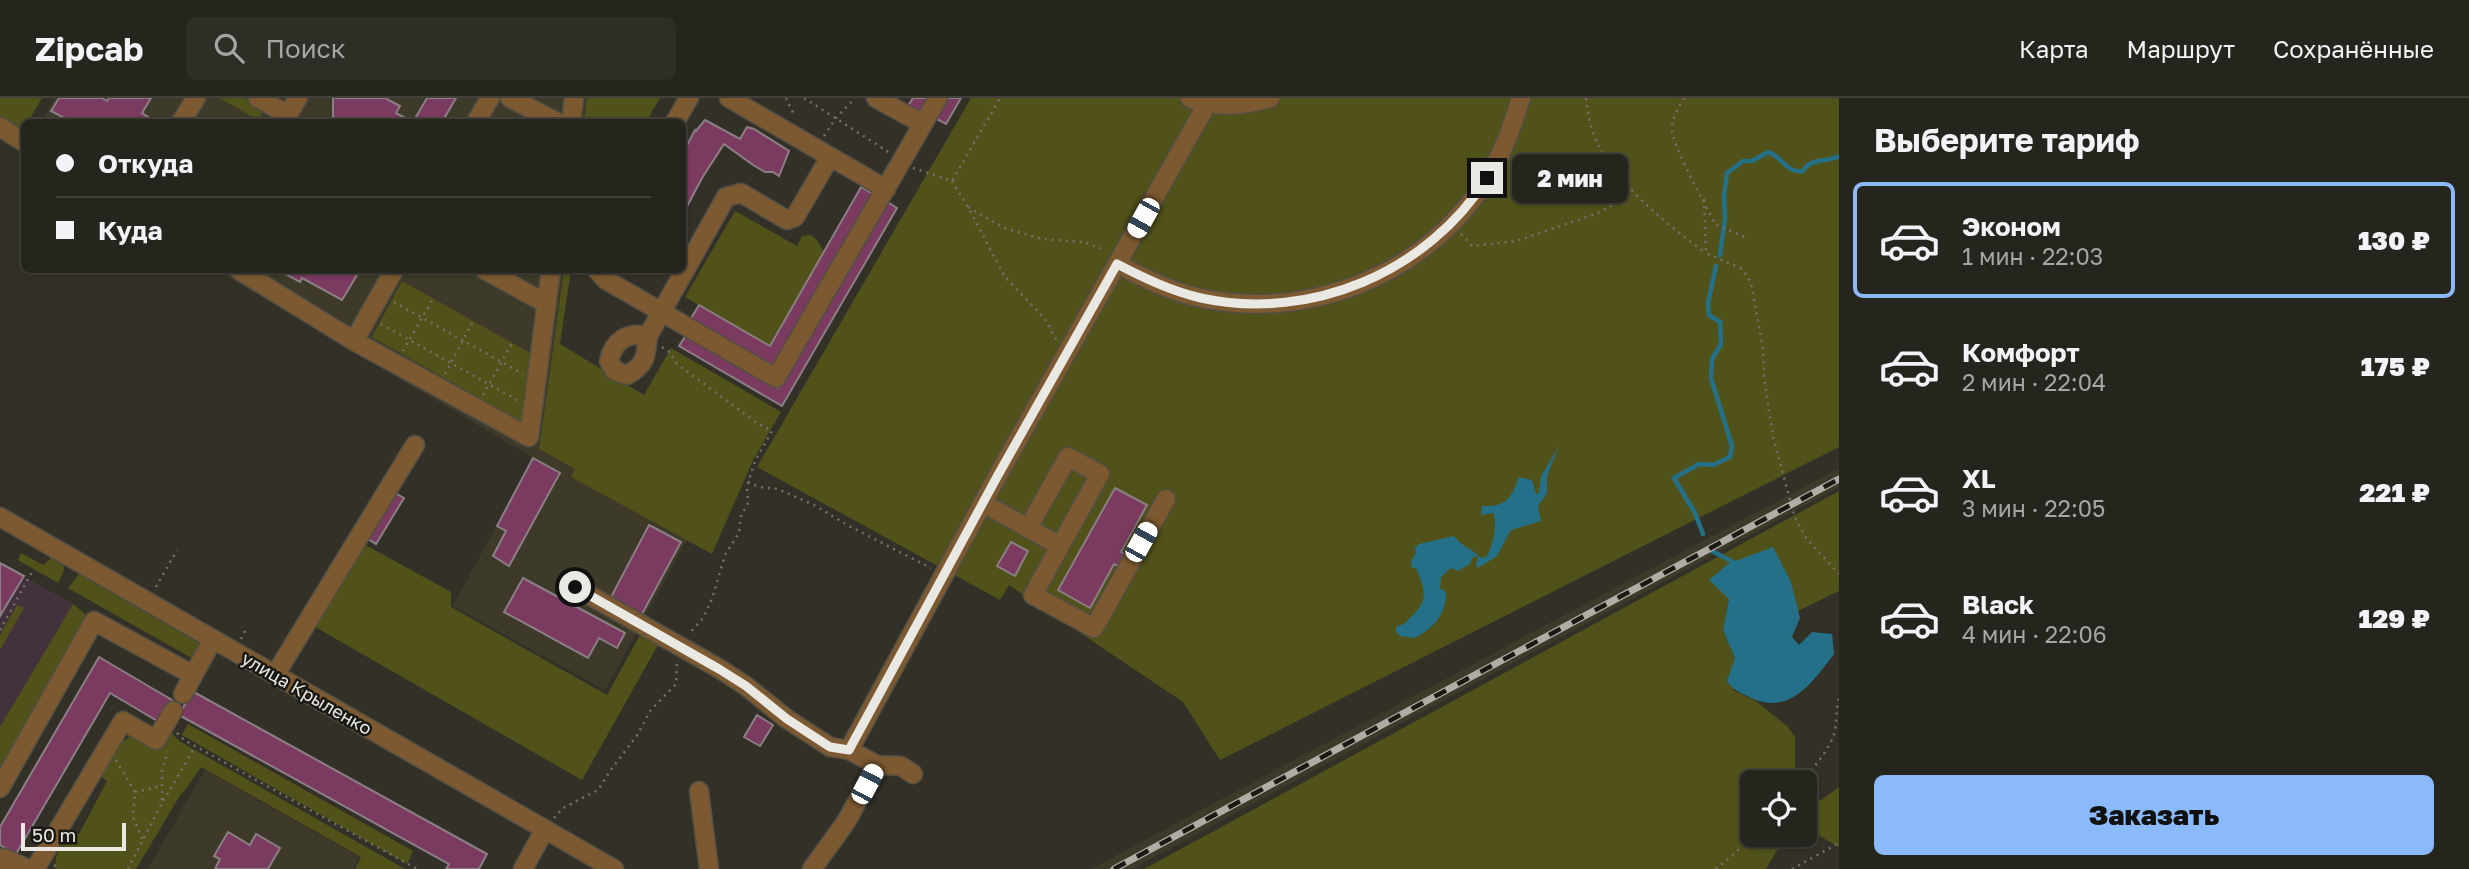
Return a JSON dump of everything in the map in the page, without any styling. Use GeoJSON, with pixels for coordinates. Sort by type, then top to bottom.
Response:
{"type":"FeatureCollection","features":[{"type":"Feature","properties":{"kind":"street"},"geometry":{"type":"LineString","coordinates":[[183,119],[196,98]]}},
{"type":"Feature","properties":{"kind":"street"},"geometry":{"type":"LineString","coordinates":[[258,98],[294,119],[298,98]]}},
{"type":"Feature","properties":{"kind":"street"},"geometry":{"type":"LineString","coordinates":[[479,119],[490,98]]}},
{"type":"Feature","properties":{"kind":"street"},"geometry":{"type":"LineString","coordinates":[[510,98],[551,119]]}},
{"type":"Feature","properties":{"kind":"street"},"geometry":{"type":"LineString","coordinates":[[571,119],[574,98]]}},
{"type":"Feature","properties":{"kind":"street"},"geometry":{"type":"LineString","coordinates":[[676,119],[689,98]]}},
{"type":"Feature","properties":{"kind":"street"},"geometry":{"type":"LineString","coordinates":[[729,98],[886,189]]}},
{"type":"Feature","properties":{"kind":"street"},"geometry":{"type":"LineString","coordinates":[[876,98],[923,124]]}},
{"type":"Feature","properties":{"kind":"street"},"geometry":{"type":"LineString","coordinates":[[599,273],[606,281],[776,377],[938,98]]}},
{"type":"Feature","properties":{"kind":"street"},"geometry":{"type":"LineString","coordinates":[[849,750],[1117,264],[1199,101],[1238,106],[1270,98]]}},
{"type":"Feature","properties":{"kind":"street"},"geometry":{"type":"LineString","coordinates":[[1117,264],[1157,285],[1201,298],[1246,304],[1291,302],[1336,293],[1378,277],[1417,254],[1451,224],[1477,194],[1497,161],[1513,126],[1521,98]]}},
{"type":"Feature","properties":{"kind":"street"},"geometry":{"type":"LineString","coordinates":[[0,127],[21,140]]}},
{"type":"Feature","properties":{"kind":"street"},"geometry":{"type":"LineString","coordinates":[[686,267],[726,197],[741,193],[787,220],[795,217],[823,153]]}},
{"type":"Feature","properties":{"kind":"street"},"geometry":{"type":"LineString","coordinates":[[244,273],[354,341],[529,438],[551,273]]}},
{"type":"Feature","properties":{"kind":"street"},"geometry":{"type":"LineString","coordinates":[[354,341],[392,273]]}},
{"type":"Feature","properties":{"kind":"street"},"geometry":{"type":"LineString","coordinates":[[490,273],[547,304]]}},
{"type":"Feature","properties":{"kind":"street"},"geometry":{"type":"LineString","coordinates":[[648,336],[683,273]]}},
{"type":"Feature","properties":{"kind":"street"},"geometry":{"type":"LineString","coordinates":[[275,675],[415,445]]}},
{"type":"Feature","properties":{"kind":"street"},"geometry":{"type":"LineString","coordinates":[[1028,528],[1068,457],[1100,474],[1033,595],[1094,628],[1147,518],[1166,499]]}},
{"type":"Feature","properties":{"kind":"street"},"geometry":{"type":"LineString","coordinates":[[983,503],[1060,546]]}},
{"type":"Feature","properties":{"kind":"street","name":"улица Крыленко"},"geometry":{"type":"LineString","coordinates":[[0,517],[614,869]]}},
{"type":"Feature","properties":{"kind":"street"},"geometry":{"type":"LineString","coordinates":[[575,587],[746,686],[787,719],[830,747],[849,750],[877,765],[901,766],[913,774]]}},
{"type":"Feature","properties":{"kind":"street"},"geometry":{"type":"LineString","coordinates":[[0,788],[94,621],[193,675]]}},
{"type":"Feature","properties":{"kind":"street"},"geometry":{"type":"LineString","coordinates":[[183,694],[213,639]]}},
{"type":"Feature","properties":{"kind":"street"},"geometry":{"type":"LineString","coordinates":[[36,869],[123,721],[156,740],[172,718]]}},
{"type":"Feature","properties":{"kind":"street"},"geometry":{"type":"LineString","coordinates":[[812,869],[846,822],[877,765]]}},
{"type":"Feature","properties":{"kind":"street"},"geometry":{"type":"LineString","coordinates":[[699,791],[709,869]]}},
{"type":"Feature","properties":{"kind":"street"},"geometry":{"type":"LineString","coordinates":[[523,869],[545,829]]}},
{"type":"Feature","properties":{"kind":"street"},"geometry":{"type":"LineString","coordinates":[[1,859],[28,869]]}},
{"type":"Feature","properties":{"kind":"path"},"geometry":{"type":"LineString","coordinates":[[804,98],[919,171],[951,181],[1005,277],[1045,319],[1065,356]]}},
{"type":"Feature","properties":{"kind":"path"},"geometry":{"type":"LineString","coordinates":[[823,153],[835,118],[855,98]]}},
{"type":"Feature","properties":{"kind":"path"},"geometry":{"type":"LineString","coordinates":[[951,181],[1000,98]]}},
{"type":"Feature","properties":{"kind":"path"},"geometry":{"type":"LineString","coordinates":[[1586,98],[1589,123],[1599,147],[1630,188],[1672,228],[1706,253],[1742,269],[1751,283],[1763,349],[1771,425],[1793,512],[1806,538],[1839,574]]}},
{"type":"Feature","properties":{"kind":"path"},"geometry":{"type":"LineString","coordinates":[[1684,98],[1675,115],[1672,130],[1685,165],[1715,224],[1745,237]]}},
{"type":"Feature","properties":{"kind":"path"},"geometry":{"type":"LineString","coordinates":[[1451,224],[1472,246],[1516,241],[1596,214],[1613,205],[1616,194],[1630,188]]}},
{"type":"Feature","properties":{"kind":"path"},"geometry":{"type":"LineString","coordinates":[[1704,199],[1706,253]]}},
{"type":"Feature","properties":{"kind":"path"},"geometry":{"type":"LineString","coordinates":[[968,207],[1004,228],[1042,239],[1085,242],[1106,252],[1117,264]]}},
{"type":"Feature","properties":{"kind":"path"},"geometry":{"type":"LineString","coordinates":[[380,294],[536,381]]}},
{"type":"Feature","properties":{"kind":"path"},"geometry":{"type":"LineString","coordinates":[[396,364],[433,299]]}},
{"type":"Feature","properties":{"kind":"path"},"geometry":{"type":"LineString","coordinates":[[368,317],[533,408]]}},
{"type":"Feature","properties":{"kind":"path"},"geometry":{"type":"LineString","coordinates":[[438,387],[473,321]]}},
{"type":"Feature","properties":{"kind":"path"},"geometry":{"type":"LineString","coordinates":[[545,829],[563,808],[598,790],[638,734],[650,711],[676,684],[681,646],[703,618],[725,555],[739,533],[741,516],[748,503],[748,482],[771,429],[757,424],[677,364],[669,352],[648,336]]}},
{"type":"Feature","properties":{"kind":"path"},"geometry":{"type":"LineString","coordinates":[[476,408],[512,343]]}},
{"type":"Feature","properties":{"kind":"path"},"geometry":{"type":"LineString","coordinates":[[748,482],[759,487],[778,489],[814,505],[849,526],[913,557],[943,576]]}},
{"type":"Feature","properties":{"kind":"path"},"geometry":{"type":"LineString","coordinates":[[148,602],[177,550]]}},
{"type":"Feature","properties":{"kind":"path"},"geometry":{"type":"LineString","coordinates":[[0,630],[32,572]]}},
{"type":"Feature","properties":{"kind":"path"},"geometry":{"type":"LineString","coordinates":[[1811,770],[1835,732],[1839,697]]}},
{"type":"Feature","properties":{"kind":"path"},"geometry":{"type":"LineString","coordinates":[[172,718],[184,740],[195,747],[416,869]]}},
{"type":"Feature","properties":{"kind":"path"},"geometry":{"type":"LineString","coordinates":[[162,803],[162,769],[171,745]]}},
{"type":"Feature","properties":{"kind":"path"},"geometry":{"type":"LineString","coordinates":[[128,869],[195,747]]}},
{"type":"Feature","properties":{"kind":"path"},"geometry":{"type":"LineString","coordinates":[[106,751],[127,775],[135,792],[134,817],[143,841]]}},
{"type":"Feature","properties":{"kind":"path"},"geometry":{"type":"LineString","coordinates":[[135,792],[162,786]]}},
{"type":"Feature","properties":{"kind":"path"},"geometry":{"type":"LineString","coordinates":[[1792,869],[1839,843]]}},
{"type":"Feature","properties":{"kind":"path"},"geometry":{"type":"LineString","coordinates":[[1716,869],[1742,847]]}},
{"type":"Feature","properties":{"kind":"shaded area"},"geometry":{"type":"Polygon","coordinates":[[[0,98],[42,98],[30,119],[21,119],[21,131],[0,119],[0,98]]]}},
{"type":"Feature","properties":{"kind":"shaded area"},"geometry":{"type":"Polygon","coordinates":[[[55,98],[587,98],[584,119],[43,119],[55,98]]]}},
{"type":"Feature","properties":{"kind":"shaded area"},"geometry":{"type":"Polygon","coordinates":[[[220,98],[244,98],[264,109],[256,119],[220,98]]]}},
{"type":"Feature","properties":{"kind":"shaded area"},"geometry":{"type":"Polygon","coordinates":[[[587,98],[660,98],[648,119],[584,119],[587,98]]]}},
{"type":"Feature","properties":{"kind":"shaded area"},"geometry":{"type":"Polygon","coordinates":[[[971,98],[1839,98],[1839,447],[1220,760],[1183,702],[1009,585],[1000,600],[757,467],[971,98]]]}},
{"type":"Feature","properties":{"kind":"shaded area"},"geometry":{"type":"Polygon","coordinates":[[[735,211],[797,246],[802,236],[811,235],[824,252],[770,346],[685,297],[735,211]]]}},
{"type":"Feature","properties":{"kind":"shaded area"},"geometry":{"type":"Polygon","coordinates":[[[221,273],[564,273],[539,449],[576,469],[572,477],[687,540],[605,690],[453,606],[533,458],[221,273]]]}},
{"type":"Feature","properties":{"kind":"shaded area"},"geometry":{"type":"Polygon","coordinates":[[[564,273],[572,273],[560,344],[644,395],[671,348],[781,412],[753,460],[712,554],[571,477],[575,469],[539,449],[564,273]]]}},
{"type":"Feature","properties":{"kind":"shaded area"},"geometry":{"type":"Polygon","coordinates":[[[402,281],[539,358],[530,427],[372,337],[402,281]]]}},
{"type":"Feature","properties":{"kind":"shaded area"},"geometry":{"type":"Polygon","coordinates":[[[1839,468],[1839,487],[1132,869],[1091,869],[1839,468]]]}},
{"type":"Feature","properties":{"kind":"shaded area"},"geometry":{"type":"Polygon","coordinates":[[[1839,491],[1839,591],[1798,611],[1791,582],[1729,599],[1723,630],[1735,658],[1733,690],[1756,701],[1788,727],[1795,737],[1795,770],[1740,770],[1740,847],[1782,847],[1777,850],[1766,869],[1144,869],[1839,491]]]}},
{"type":"Feature","properties":{"kind":"shaded area"},"geometry":{"type":"Polygon","coordinates":[[[362,543],[451,592],[451,607],[607,695],[640,635],[658,645],[582,780],[310,624],[362,543]]]}},
{"type":"Feature","properties":{"kind":"shaded area"},"geometry":{"type":"Polygon","coordinates":[[[21,553],[43,565],[51,558],[64,566],[58,583],[18,560],[21,553]]]}},
{"type":"Feature","properties":{"kind":"shaded area"},"geometry":{"type":"Polygon","coordinates":[[[0,563],[73,604],[0,727],[0,563]]]}},
{"type":"Feature","properties":{"kind":"shaded area"},"geometry":{"type":"Polygon","coordinates":[[[79,574],[202,645],[195,660],[68,588],[79,574]]]}},
{"type":"Feature","properties":{"kind":"shaded area"},"geometry":{"type":"Polygon","coordinates":[[[73,604],[85,614],[87,622],[0,776],[0,727],[73,604]]]}},
{"type":"Feature","properties":{"kind":"shaded area"},"geometry":{"type":"Polygon","coordinates":[[[17,605],[24,608],[0,650],[0,635],[17,605]]]}},
{"type":"Feature","properties":{"kind":"shaded area"},"geometry":{"type":"Polygon","coordinates":[[[188,724],[413,851],[407,864],[182,735],[188,724]]]}},
{"type":"Feature","properties":{"kind":"shaded area"},"geometry":{"type":"Polygon","coordinates":[[[170,731],[179,741],[405,869],[355,869],[361,857],[201,767],[182,792],[136,869],[55,869],[56,858],[68,829],[79,834],[107,781],[98,774],[116,739],[125,741],[132,733],[170,731]]]}},
{"type":"Feature","properties":{"kind":"shaded area"},"geometry":{"type":"Polygon","coordinates":[[[205,770],[359,857],[353,869],[148,869],[205,770]]]}},
{"type":"Feature","properties":{"kind":"shaded area"},"geometry":{"type":"Polygon","coordinates":[[[1839,787],[1839,847],[1818,835],[1817,797],[1820,801],[1839,787]]]}},
{"type":"Feature","properties":{"kind":"water"},"geometry":{"type":"Polygon","coordinates":[[[1559,446],[1547,476],[1547,493],[1538,506],[1541,521],[1511,530],[1497,556],[1478,568],[1476,556],[1470,564],[1458,571],[1451,568],[1441,577],[1440,588],[1446,592],[1444,607],[1438,619],[1415,638],[1400,636],[1396,627],[1405,623],[1423,601],[1422,583],[1416,568],[1412,568],[1415,548],[1419,544],[1454,536],[1481,558],[1487,556],[1495,523],[1493,513],[1481,515],[1482,506],[1497,505],[1506,500],[1519,477],[1532,480],[1536,494],[1539,493],[1541,476],[1559,446]]]}},
{"type":"Feature","properties":{"kind":"water"},"geometry":{"type":"Polygon","coordinates":[[[1773,547],[1791,582],[1800,618],[1792,637],[1799,645],[1812,632],[1832,634],[1834,654],[1808,686],[1788,700],[1776,703],[1749,697],[1734,689],[1727,681],[1735,658],[1723,630],[1729,599],[1709,580],[1728,564],[1773,547]]]}},
{"type":"Feature","properties":{"kind":"building"},"geometry":{"type":"Polygon","coordinates":[[[59,98],[102,98],[107,101],[109,98],[151,98],[142,113],[148,117],[146,119],[66,119],[51,111],[59,98]]]}},
{"type":"Feature","properties":{"kind":"building"},"geometry":{"type":"Polygon","coordinates":[[[333,98],[385,98],[400,106],[396,113],[407,119],[346,119],[333,118],[333,98]]]}},
{"type":"Feature","properties":{"kind":"building"},"geometry":{"type":"Polygon","coordinates":[[[427,98],[456,98],[444,119],[415,119],[427,98]]]}},
{"type":"Feature","properties":{"kind":"building"},"geometry":{"type":"Polygon","coordinates":[[[913,98],[929,98],[919,113],[908,106],[913,98]]]}},
{"type":"Feature","properties":{"kind":"building"},"geometry":{"type":"Polygon","coordinates":[[[947,98],[961,98],[946,124],[935,118],[947,98]]]}},
{"type":"Feature","properties":{"kind":"building"},"geometry":{"type":"Polygon","coordinates":[[[705,120],[740,139],[747,127],[789,151],[779,176],[773,172],[765,172],[724,144],[686,208],[686,147],[705,120]]]}},
{"type":"Feature","properties":{"kind":"building"},"geometry":{"type":"Polygon","coordinates":[[[861,187],[873,194],[773,368],[690,320],[699,305],[770,346],[861,187]]]}},
{"type":"Feature","properties":{"kind":"building"},"geometry":{"type":"Polygon","coordinates":[[[886,201],[897,208],[782,406],[679,346],[686,335],[778,388],[886,201]]]}},
{"type":"Feature","properties":{"kind":"building"},"geometry":{"type":"Polygon","coordinates":[[[284,273],[358,273],[342,300],[302,278],[300,282],[284,273]]]}},
{"type":"Feature","properties":{"kind":"building"},"geometry":{"type":"Polygon","coordinates":[[[533,458],[560,473],[509,566],[493,556],[506,531],[497,526],[533,458]]]}},
{"type":"Feature","properties":{"kind":"building"},"geometry":{"type":"Polygon","coordinates":[[[1115,488],[1147,505],[1121,552],[1124,554],[1118,566],[1114,564],[1090,608],[1058,590],[1115,488]]]}},
{"type":"Feature","properties":{"kind":"building"},"geometry":{"type":"Polygon","coordinates":[[[392,491],[404,498],[376,544],[365,537],[392,491]]]}},
{"type":"Feature","properties":{"kind":"building"},"geometry":{"type":"Polygon","coordinates":[[[649,525],[681,542],[641,616],[610,599],[649,525]]]}},
{"type":"Feature","properties":{"kind":"building"},"geometry":{"type":"Polygon","coordinates":[[[1011,542],[1028,551],[1015,576],[997,566],[1011,542]]]}},
{"type":"Feature","properties":{"kind":"building"},"geometry":{"type":"Polygon","coordinates":[[[0,563],[24,576],[0,616],[0,563]]]}},
{"type":"Feature","properties":{"kind":"building"},"geometry":{"type":"Polygon","coordinates":[[[523,578],[625,633],[617,648],[599,638],[588,658],[504,612],[523,578]]]}},
{"type":"Feature","properties":{"kind":"building"},"geometry":{"type":"Polygon","coordinates":[[[99,657],[172,700],[159,722],[110,693],[16,854],[0,845],[0,827],[99,657]]]}},
{"type":"Feature","properties":{"kind":"building"},"geometry":{"type":"Polygon","coordinates":[[[192,691],[487,854],[479,869],[446,869],[449,864],[179,715],[192,691]]]}},
{"type":"Feature","properties":{"kind":"building"},"geometry":{"type":"Polygon","coordinates":[[[757,715],[773,725],[760,746],[744,737],[757,715]]]}},
{"type":"Feature","properties":{"kind":"building"},"geometry":{"type":"Polygon","coordinates":[[[228,832],[250,845],[256,834],[280,848],[268,869],[215,869],[220,859],[214,856],[228,832]]]}},
{"type":"Feature","properties":{"kind":"waterway"},"geometry":{"type":"LineString","coordinates":[[1720,255],[1727,173],[1743,161],[1752,161],[1768,152],[1797,171],[1803,171],[1814,162],[1839,156]]}},
{"type":"Feature","properties":{"kind":"waterway"},"geometry":{"type":"LineString","coordinates":[[1703,534],[1695,513],[1674,478],[1699,464],[1713,465],[1730,457],[1732,446],[1711,378],[1712,359],[1721,344],[1720,322],[1709,315],[1708,303],[1716,266]]}},
{"type":"Feature","properties":{"kind":"waterway"},"geometry":{"type":"LineString","coordinates":[[1712,551],[1733,562]]}},
{"type":"Feature","properties":{"kind":"railway"},"geometry":{"type":"LineString","coordinates":[[1114,869],[1839,479]]}},
{"type":"Feature","properties":{"kind":"route"},"geometry":{"type":"LineString","coordinates":[[575,587],[719,669],[830,747],[849,750],[998,475],[1117,264],[1157,285],[1201,298],[1223,301],[1246,304],[1291,302],[1336,293],[1378,277],[1417,254],[1451,224],[1487,178]]}}]}
